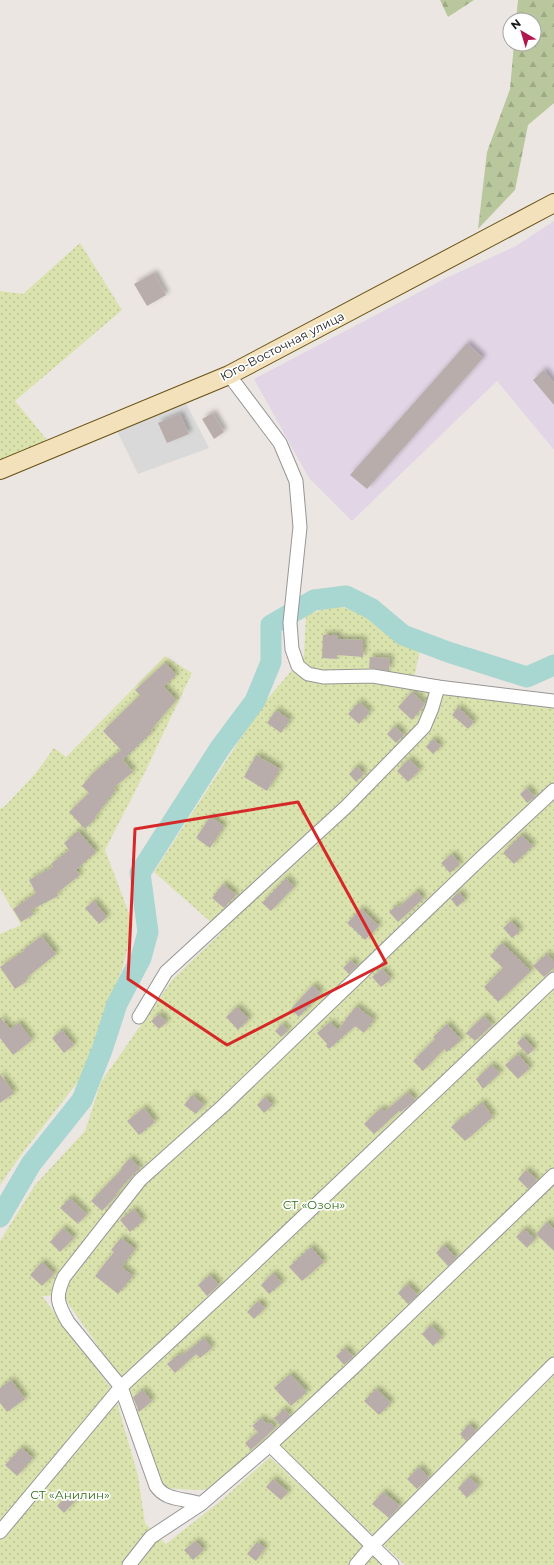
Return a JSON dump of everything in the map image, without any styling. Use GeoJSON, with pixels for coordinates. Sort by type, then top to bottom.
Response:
{"type":"FeatureCollection","features":[{"type":"Feature","properties":{"kind":"street","name":"Юго-Восточная улица"},"geometry":{"type":"LineString","coordinates":[[0,470],[229,375],[554,203]]}},
{"type":"Feature","properties":{"kind":"street"},"geometry":{"type":"LineString","coordinates":[[229,375],[280,443],[296,481],[300,527],[290,623],[292,649],[298,666],[308,674],[323,677],[373,676],[438,687],[554,701]]}},
{"type":"Feature","properties":{"kind":"street"},"geometry":{"type":"LineString","coordinates":[[139,1017],[166,972],[347,806],[424,727],[432,708],[438,687]]}},
{"type":"Feature","properties":{"kind":"street"},"geometry":{"type":"LineString","coordinates":[[201,1504],[189,1500],[168,1497],[161,1493],[156,1486],[121,1387],[68,1322],[61,1311],[58,1301],[58,1291],[64,1277],[140,1180],[223,1106],[554,790]]}},
{"type":"Feature","properties":{"kind":"street"},"geometry":{"type":"LineString","coordinates":[[0,1532],[121,1387],[554,980]]}},
{"type":"Feature","properties":{"kind":"street"},"geometry":{"type":"LineString","coordinates":[[129,1565],[151,1537],[201,1504],[270,1445],[355,1366],[554,1175]]}},
{"type":"Feature","properties":{"kind":"street"},"geometry":{"type":"LineString","coordinates":[[356,1565],[372,1546],[554,1364]]}},
{"type":"Feature","properties":{"kind":"street"},"geometry":{"type":"LineString","coordinates":[[270,1445],[392,1565]]}},
{"type":"Feature","properties":{"kind":"highlighted area"},"geometry":{"type":"Polygon","coordinates":[[[298,802],[386,963],[227,1045],[128,979],[135,829],[298,802]]]}},
{"type":"Feature","properties":{"kind":"shaded area"},"geometry":{"type":"Polygon","coordinates":[[[554,221],[554,450],[497,381],[352,521],[309,478],[254,379],[446,278],[516,246],[554,221]]]}},
{"type":"Feature","properties":{"kind":"shaded area"},"geometry":{"type":"Polygon","coordinates":[[[186,403],[209,448],[138,474],[117,431],[186,403]]]}},
{"type":"Feature","properties":{"kind":"green space"},"geometry":{"type":"Polygon","coordinates":[[[440,0],[474,0],[448,17],[440,0]]]}},
{"type":"Feature","properties":{"kind":"green space"},"geometry":{"type":"Polygon","coordinates":[[[518,0],[554,0],[554,103],[528,125],[515,190],[478,229],[487,152],[510,89],[513,52],[542,52],[542,12],[517,12],[518,0]]]}},
{"type":"Feature","properties":{"kind":"green space"},"geometry":{"type":"Polygon","coordinates":[[[80,243],[122,310],[15,401],[47,440],[0,461],[0,291],[23,294],[80,243]]]}},
{"type":"Feature","properties":{"kind":"green space","name":"СТ «Озон»"},"geometry":{"type":"Polygon","coordinates":[[[336,605],[367,615],[420,650],[412,688],[554,708],[554,1565],[405,1565],[283,1450],[268,1440],[214,1489],[196,1490],[162,1488],[125,1384],[62,1295],[42,1296],[114,1392],[138,1476],[145,1523],[166,1544],[223,1499],[270,1457],[384,1565],[0,1565],[0,1241],[35,1185],[85,1131],[101,1082],[173,979],[222,932],[154,872],[263,704],[304,656],[306,615],[336,605]]]}},
{"type":"Feature","properties":{"kind":"green space"},"geometry":{"type":"Polygon","coordinates":[[[165,656],[192,673],[145,772],[105,850],[133,924],[124,963],[84,1074],[21,1155],[0,1185],[0,934],[21,925],[0,888],[0,809],[5,806],[36,773],[54,748],[66,757],[165,656]]]}},
{"type":"Feature","properties":{"kind":"building"},"geometry":{"type":"Polygon","coordinates":[[[154,273],[166,295],[147,306],[134,284],[154,273]]]}},
{"type":"Feature","properties":{"kind":"building"},"geometry":{"type":"Polygon","coordinates":[[[467,343],[483,358],[367,489],[350,475],[467,343]]]}},
{"type":"Feature","properties":{"kind":"building"},"geometry":{"type":"Polygon","coordinates":[[[544,370],[554,383],[554,405],[533,380],[544,370]]]}},
{"type":"Feature","properties":{"kind":"building"},"geometry":{"type":"Polygon","coordinates":[[[213,413],[224,432],[214,439],[202,419],[213,413]]]}},
{"type":"Feature","properties":{"kind":"building"},"geometry":{"type":"Polygon","coordinates":[[[180,414],[189,434],[167,443],[158,423],[180,414]]]}},
{"type":"Feature","properties":{"kind":"building"},"geometry":{"type":"Polygon","coordinates":[[[323,635],[338,635],[338,639],[363,640],[363,657],[337,655],[337,659],[322,658],[323,635]]]}},
{"type":"Feature","properties":{"kind":"building"},"geometry":{"type":"Polygon","coordinates":[[[370,657],[390,658],[389,671],[369,668],[370,657]]]}},
{"type":"Feature","properties":{"kind":"building"},"geometry":{"type":"Polygon","coordinates":[[[165,663],[176,675],[164,687],[176,700],[151,730],[152,732],[123,760],[133,772],[113,788],[116,790],[95,817],[96,818],[85,829],[69,812],[89,793],[82,786],[92,774],[121,750],[103,731],[140,695],[135,690],[165,663]]]}},
{"type":"Feature","properties":{"kind":"building"},"geometry":{"type":"Polygon","coordinates":[[[412,692],[425,704],[412,720],[398,707],[412,692]]]}},
{"type":"Feature","properties":{"kind":"building"},"geometry":{"type":"Polygon","coordinates":[[[359,702],[370,712],[359,724],[348,714],[359,702]]]}},
{"type":"Feature","properties":{"kind":"building"},"geometry":{"type":"Polygon","coordinates":[[[458,707],[474,722],[468,729],[452,715],[458,707]]]}},
{"type":"Feature","properties":{"kind":"building"},"geometry":{"type":"Polygon","coordinates":[[[276,710],[290,720],[281,733],[267,723],[276,710]]]}},
{"type":"Feature","properties":{"kind":"building"},"geometry":{"type":"Polygon","coordinates":[[[395,726],[404,735],[396,743],[387,734],[395,726]]]}},
{"type":"Feature","properties":{"kind":"building"},"geometry":{"type":"Polygon","coordinates":[[[433,739],[441,746],[433,754],[426,747],[433,739]]]}},
{"type":"Feature","properties":{"kind":"building"},"geometry":{"type":"Polygon","coordinates":[[[256,755],[280,769],[267,791],[244,777],[256,755]]]}},
{"type":"Feature","properties":{"kind":"building"},"geometry":{"type":"Polygon","coordinates":[[[409,759],[420,770],[408,782],[397,771],[409,759]]]}},
{"type":"Feature","properties":{"kind":"building"},"geometry":{"type":"Polygon","coordinates":[[[357,766],[364,774],[356,782],[349,774],[357,766]]]}},
{"type":"Feature","properties":{"kind":"building"},"geometry":{"type":"Polygon","coordinates":[[[527,788],[535,797],[527,803],[520,794],[527,788]]]}},
{"type":"Feature","properties":{"kind":"building"},"geometry":{"type":"Polygon","coordinates":[[[210,817],[224,826],[210,848],[196,838],[210,817]]]}},
{"type":"Feature","properties":{"kind":"building"},"geometry":{"type":"Polygon","coordinates":[[[78,831],[96,852],[76,870],[80,875],[57,893],[58,896],[31,910],[34,914],[21,922],[13,909],[36,893],[29,880],[53,867],[51,864],[69,850],[64,843],[78,831]]]}},
{"type":"Feature","properties":{"kind":"building"},"geometry":{"type":"Polygon","coordinates":[[[521,835],[533,846],[514,864],[503,853],[521,835]]]}},
{"type":"Feature","properties":{"kind":"building"},"geometry":{"type":"Polygon","coordinates":[[[452,854],[460,864],[450,873],[441,863],[452,854]]]}},
{"type":"Feature","properties":{"kind":"building"},"geometry":{"type":"Polygon","coordinates":[[[286,878],[294,887],[271,911],[262,903],[286,878]]]}},
{"type":"Feature","properties":{"kind":"building"},"geometry":{"type":"Polygon","coordinates":[[[223,884],[236,895],[224,908],[212,898],[223,884]]]}},
{"type":"Feature","properties":{"kind":"building"},"geometry":{"type":"Polygon","coordinates":[[[417,891],[423,899],[398,922],[389,912],[397,905],[399,907],[417,891]]]}},
{"type":"Feature","properties":{"kind":"building"},"geometry":{"type":"Polygon","coordinates":[[[459,892],[465,900],[457,907],[451,899],[459,892]]]}},
{"type":"Feature","properties":{"kind":"building"},"geometry":{"type":"Polygon","coordinates":[[[94,901],[107,917],[99,924],[85,908],[94,901]]]}},
{"type":"Feature","properties":{"kind":"building"},"geometry":{"type":"Polygon","coordinates":[[[361,909],[379,926],[365,940],[347,923],[361,909]]]}},
{"type":"Feature","properties":{"kind":"building"},"geometry":{"type":"Polygon","coordinates":[[[511,921],[520,931],[512,938],[503,928],[511,921]]]}},
{"type":"Feature","properties":{"kind":"building"},"geometry":{"type":"Polygon","coordinates":[[[42,936],[56,954],[25,979],[27,981],[15,989],[0,967],[24,951],[23,950],[42,936]]]}},
{"type":"Feature","properties":{"kind":"building"},"geometry":{"type":"Polygon","coordinates":[[[502,943],[531,971],[498,1002],[484,987],[503,968],[490,956],[502,943]]]}},
{"type":"Feature","properties":{"kind":"building"},"geometry":{"type":"Polygon","coordinates":[[[547,954],[554,962],[554,968],[544,977],[533,966],[547,954]]]}},
{"type":"Feature","properties":{"kind":"building"},"geometry":{"type":"Polygon","coordinates":[[[351,960],[357,966],[349,974],[343,968],[351,960]]]}},
{"type":"Feature","properties":{"kind":"building"},"geometry":{"type":"Polygon","coordinates":[[[382,969],[391,979],[381,987],[372,977],[382,969]]]}},
{"type":"Feature","properties":{"kind":"building"},"geometry":{"type":"Polygon","coordinates":[[[313,985],[321,993],[299,1017],[291,1009],[313,985]]]}},
{"type":"Feature","properties":{"kind":"building"},"geometry":{"type":"Polygon","coordinates":[[[356,1006],[374,1020],[364,1033],[355,1026],[329,1049],[326,1046],[327,1044],[317,1033],[330,1022],[338,1030],[356,1006]]]}},
{"type":"Feature","properties":{"kind":"building"},"geometry":{"type":"Polygon","coordinates":[[[237,1007],[249,1019],[238,1030],[226,1017],[237,1007]]]}},
{"type":"Feature","properties":{"kind":"building"},"geometry":{"type":"Polygon","coordinates":[[[159,1014],[167,1022],[159,1029],[151,1021],[159,1014]]]}},
{"type":"Feature","properties":{"kind":"building"},"geometry":{"type":"Polygon","coordinates":[[[484,1016],[492,1025],[475,1041],[466,1033],[484,1016]]]}},
{"type":"Feature","properties":{"kind":"building"},"geometry":{"type":"Polygon","coordinates":[[[0,1017],[10,1029],[19,1023],[32,1040],[13,1055],[0,1038],[0,1017]]]}},
{"type":"Feature","properties":{"kind":"building"},"geometry":{"type":"Polygon","coordinates":[[[282,1024],[288,1031],[281,1037],[275,1031],[282,1024]]]}},
{"type":"Feature","properties":{"kind":"building"},"geometry":{"type":"Polygon","coordinates":[[[447,1024],[461,1040],[447,1052],[444,1049],[423,1071],[413,1061],[435,1039],[433,1037],[447,1024]]]}},
{"type":"Feature","properties":{"kind":"building"},"geometry":{"type":"Polygon","coordinates":[[[62,1030],[74,1045],[64,1053],[52,1038],[62,1030]]]}},
{"type":"Feature","properties":{"kind":"building"},"geometry":{"type":"Polygon","coordinates":[[[523,1037],[534,1049],[528,1055],[517,1043],[523,1037]]]}},
{"type":"Feature","properties":{"kind":"building"},"geometry":{"type":"Polygon","coordinates":[[[518,1054],[530,1068],[518,1079],[505,1065],[518,1054]]]}},
{"type":"Feature","properties":{"kind":"building"},"geometry":{"type":"Polygon","coordinates":[[[491,1065],[500,1073],[483,1089],[476,1079],[491,1065]]]}},
{"type":"Feature","properties":{"kind":"building"},"geometry":{"type":"Polygon","coordinates":[[[0,1074],[14,1093],[0,1103],[0,1074]]]}},
{"type":"Feature","properties":{"kind":"building"},"geometry":{"type":"Polygon","coordinates":[[[408,1092],[415,1100],[401,1112],[399,1111],[374,1134],[364,1124],[381,1108],[384,1112],[408,1092]]]}},
{"type":"Feature","properties":{"kind":"building"},"geometry":{"type":"Polygon","coordinates":[[[192,1095],[204,1105],[196,1114],[184,1105],[192,1095]]]}},
{"type":"Feature","properties":{"kind":"building"},"geometry":{"type":"Polygon","coordinates":[[[265,1097],[273,1105],[264,1113],[257,1105],[265,1097]]]}},
{"type":"Feature","properties":{"kind":"building"},"geometry":{"type":"Polygon","coordinates":[[[482,1102],[493,1117],[465,1141],[451,1127],[482,1102]]]}},
{"type":"Feature","properties":{"kind":"building"},"geometry":{"type":"Polygon","coordinates":[[[144,1108],[155,1122],[139,1135],[127,1121],[144,1108]]]}},
{"type":"Feature","properties":{"kind":"building"},"geometry":{"type":"Polygon","coordinates":[[[130,1158],[140,1168],[126,1182],[116,1194],[117,1195],[102,1211],[91,1201],[122,1169],[121,1168],[130,1158]]]}},
{"type":"Feature","properties":{"kind":"building"},"geometry":{"type":"Polygon","coordinates":[[[526,1170],[537,1180],[528,1189],[518,1179],[526,1170]]]}},
{"type":"Feature","properties":{"kind":"building"},"geometry":{"type":"Polygon","coordinates":[[[70,1198],[87,1214],[78,1224],[60,1208],[70,1198]]]}},
{"type":"Feature","properties":{"kind":"building"},"geometry":{"type":"Polygon","coordinates":[[[134,1209],[143,1221],[130,1232],[120,1220],[134,1209]]]}},
{"type":"Feature","properties":{"kind":"building"},"geometry":{"type":"Polygon","coordinates":[[[547,1222],[554,1229],[554,1251],[536,1234],[547,1222]]]}},
{"type":"Feature","properties":{"kind":"building"},"geometry":{"type":"Polygon","coordinates":[[[63,1228],[74,1238],[60,1252],[50,1242],[63,1228]]]}},
{"type":"Feature","properties":{"kind":"building"},"geometry":{"type":"Polygon","coordinates":[[[524,1229],[535,1239],[527,1248],[516,1237],[524,1229]]]}},
{"type":"Feature","properties":{"kind":"building"},"geometry":{"type":"Polygon","coordinates":[[[121,1238],[135,1249],[122,1267],[133,1276],[118,1294],[95,1276],[114,1252],[111,1250],[121,1238]]]}},
{"type":"Feature","properties":{"kind":"building"},"geometry":{"type":"Polygon","coordinates":[[[444,1245],[456,1258],[448,1266],[436,1253],[444,1245]]]}},
{"type":"Feature","properties":{"kind":"building"},"geometry":{"type":"Polygon","coordinates":[[[311,1247],[324,1262],[302,1281],[289,1267],[311,1247]]]}},
{"type":"Feature","properties":{"kind":"building"},"geometry":{"type":"Polygon","coordinates":[[[42,1262],[54,1274],[42,1286],[30,1275],[42,1262]]]}},
{"type":"Feature","properties":{"kind":"building"},"geometry":{"type":"Polygon","coordinates":[[[273,1273],[282,1283],[269,1294],[261,1285],[273,1273]]]}},
{"type":"Feature","properties":{"kind":"building"},"geometry":{"type":"Polygon","coordinates":[[[210,1275],[219,1285],[207,1296],[198,1285],[210,1275]]]}},
{"type":"Feature","properties":{"kind":"building"},"geometry":{"type":"Polygon","coordinates":[[[407,1284],[418,1295],[408,1304],[398,1293],[407,1284]]]}},
{"type":"Feature","properties":{"kind":"building"},"geometry":{"type":"Polygon","coordinates":[[[258,1301],[265,1308],[254,1319],[247,1312],[258,1301]]]}},
{"type":"Feature","properties":{"kind":"building"},"geometry":{"type":"Polygon","coordinates":[[[431,1325],[442,1337],[433,1346],[422,1334],[431,1325]]]}},
{"type":"Feature","properties":{"kind":"building"},"geometry":{"type":"Polygon","coordinates":[[[204,1338],[212,1348],[200,1358],[196,1354],[175,1373],[167,1364],[179,1354],[181,1356],[204,1338]]]}},
{"type":"Feature","properties":{"kind":"building"},"geometry":{"type":"Polygon","coordinates":[[[345,1348],[353,1357],[344,1365],[336,1356],[345,1348]]]}},
{"type":"Feature","properties":{"kind":"building"},"geometry":{"type":"Polygon","coordinates":[[[290,1374],[307,1392],[291,1406],[274,1388],[290,1374]]]}},
{"type":"Feature","properties":{"kind":"building"},"geometry":{"type":"Polygon","coordinates":[[[11,1380],[25,1399],[7,1412],[0,1403],[0,1388],[11,1380]]]}},
{"type":"Feature","properties":{"kind":"building"},"geometry":{"type":"Polygon","coordinates":[[[376,1389],[391,1403],[379,1415],[364,1401],[376,1389]]]}},
{"type":"Feature","properties":{"kind":"building"},"geometry":{"type":"Polygon","coordinates":[[[143,1390],[152,1401],[139,1412],[133,1397],[143,1390]]]}},
{"type":"Feature","properties":{"kind":"building"},"geometry":{"type":"Polygon","coordinates":[[[284,1409],[290,1416],[280,1425],[274,1418],[284,1409]]]}},
{"type":"Feature","properties":{"kind":"building"},"geometry":{"type":"Polygon","coordinates":[[[261,1418],[267,1424],[270,1422],[275,1428],[251,1450],[245,1443],[258,1432],[252,1426],[261,1418]]]}},
{"type":"Feature","properties":{"kind":"building"},"geometry":{"type":"Polygon","coordinates":[[[469,1424],[476,1431],[466,1441],[460,1434],[469,1424]]]}},
{"type":"Feature","properties":{"kind":"building"},"geometry":{"type":"Polygon","coordinates":[[[21,1448],[33,1458],[17,1476],[5,1465],[21,1448]]]}},
{"type":"Feature","properties":{"kind":"building"},"geometry":{"type":"Polygon","coordinates":[[[419,1467],[429,1478],[417,1489],[407,1479],[419,1467]]]}},
{"type":"Feature","properties":{"kind":"building"},"geometry":{"type":"Polygon","coordinates":[[[469,1477],[479,1486],[467,1498],[458,1488],[469,1477]]]}},
{"type":"Feature","properties":{"kind":"building"},"geometry":{"type":"Polygon","coordinates":[[[273,1479],[288,1492],[281,1500],[266,1487],[273,1479]]]}},
{"type":"Feature","properties":{"kind":"building"},"geometry":{"type":"Polygon","coordinates":[[[383,1492],[400,1506],[389,1518],[372,1504],[383,1492]]]}},
{"type":"Feature","properties":{"kind":"building"},"geometry":{"type":"Polygon","coordinates":[[[67,1495],[74,1502],[64,1513],[57,1506],[67,1495]]]}},
{"type":"Feature","properties":{"kind":"building"},"geometry":{"type":"Polygon","coordinates":[[[196,1541],[204,1550],[193,1560],[184,1550],[196,1541]]]}},
{"type":"Feature","properties":{"kind":"building"},"geometry":{"type":"Polygon","coordinates":[[[257,1542],[265,1548],[256,1561],[247,1554],[257,1542]]]}},
{"type":"Feature","properties":{"kind":"waterway"},"geometry":{"type":"LineString","coordinates":[[0,1217],[31,1164],[82,1100],[102,1050],[117,1004],[141,958],[148,932],[140,873],[220,748],[255,701],[271,662],[271,625],[314,600],[346,596],[372,609],[403,635],[448,652],[527,677],[554,665]]}},
{"type":"Feature","properties":{"kind":"park label","name":"СТ «Анилин»"},"geometry":{"type":"Point","coordinates":[70,1494]}}]}
